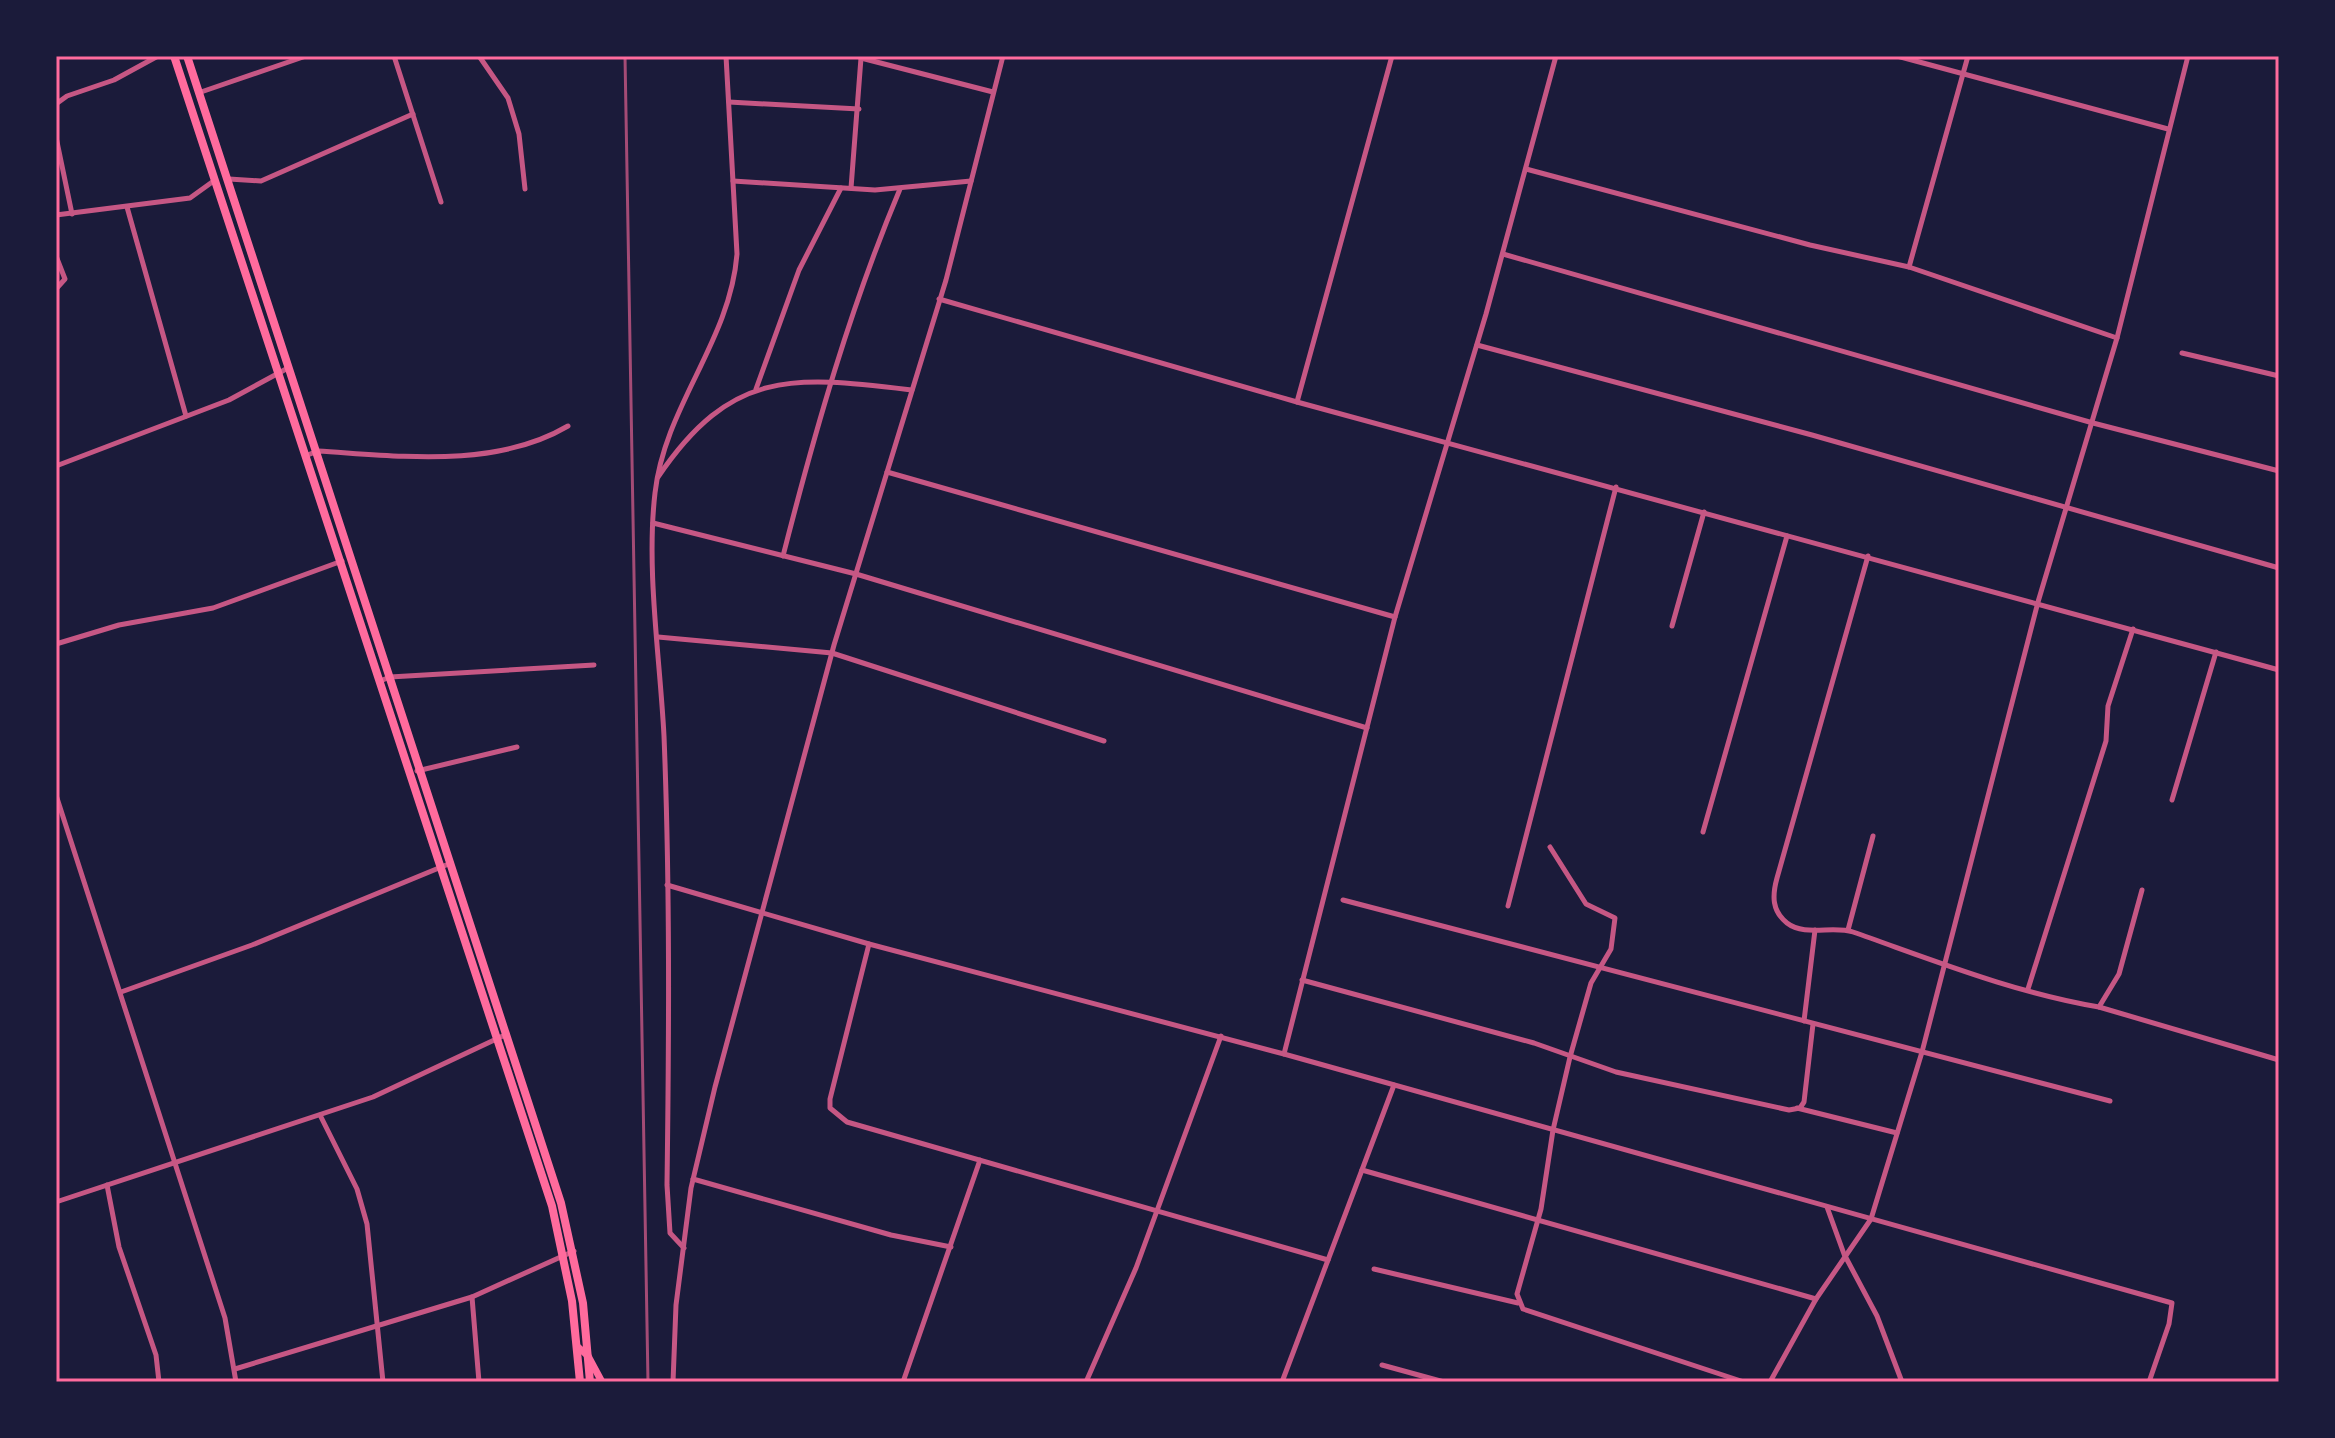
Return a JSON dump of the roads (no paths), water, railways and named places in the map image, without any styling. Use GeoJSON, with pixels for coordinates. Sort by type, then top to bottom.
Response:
{"type":"FeatureCollection","features":[{"type":"Feature","properties":{"kind":"highway"},"geometry":{"type":"LineString","coordinates":[[174,56],[552,1206],[564,1254],[580,1382]]}},
{"type":"Feature","properties":{"kind":"highway"},"geometry":{"type":"LineString","coordinates":[[187,56],[507,1034],[574,1251],[590,1382]]}},
{"type":"Feature","properties":{"kind":"highway"},"geometry":{"type":"LineString","coordinates":[[256,302],[267,298]]}},
{"type":"Feature","properties":{"kind":"highway"},"geometry":{"type":"LineString","coordinates":[[468,952],[479,948]]}},
{"type":"Feature","properties":{"kind":"main road"},"geometry":{"type":"LineString","coordinates":[[578,1347],[588,1356],[602,1382]]}},
{"type":"Feature","properties":{"kind":"street"},"geometry":{"type":"LineString","coordinates":[[56,104],[67,96],[114,80],[158,56]]}},
{"type":"Feature","properties":{"kind":"street"},"geometry":{"type":"LineString","coordinates":[[201,92],[306,56]]}},
{"type":"Feature","properties":{"kind":"street"},"geometry":{"type":"LineString","coordinates":[[394,56],[441,202]]}},
{"type":"Feature","properties":{"kind":"street"},"geometry":{"type":"LineString","coordinates":[[479,56],[508,98],[519,134],[525,189]]}},
{"type":"Feature","properties":{"kind":"street"},"geometry":{"type":"LineString","coordinates":[[684,1248],[670,1233],[668,1201],[667,885],[652,523],[656,480],[678,412],[731,300],[737,254],[726,56]]}},
{"type":"Feature","properties":{"kind":"street"},"geometry":{"type":"LineString","coordinates":[[673,1382],[676,1305],[693,1179],[761,912],[832,653],[939,299],[1003,56]]}},
{"type":"Feature","properties":{"kind":"street"},"geometry":{"type":"LineString","coordinates":[[1297,402],[1392,56]]}},
{"type":"Feature","properties":{"kind":"street"},"geometry":{"type":"LineString","coordinates":[[1284,1054],[1395,617],[1477,345],[1556,56]]}},
{"type":"Feature","properties":{"kind":"street"},"geometry":{"type":"LineString","coordinates":[[1897,56],[2168,129]]}},
{"type":"Feature","properties":{"kind":"street"},"geometry":{"type":"LineString","coordinates":[[1909,267],[1968,56]]}},
{"type":"Feature","properties":{"kind":"street"},"geometry":{"type":"LineString","coordinates":[[1770,1382],[1816,1299],[1844,1254],[1871,1219],[1922,1052],[2038,602],[2117,338],[2188,56]]}},
{"type":"Feature","properties":{"kind":"street"},"geometry":{"type":"LineString","coordinates":[[851,188],[861,57],[993,92]]}},
{"type":"Feature","properties":{"kind":"street"},"geometry":{"type":"LineString","coordinates":[[729,102],[859,109]]}},
{"type":"Feature","properties":{"kind":"street"},"geometry":{"type":"LineString","coordinates":[[229,179],[261,181],[413,114]]}},
{"type":"Feature","properties":{"kind":"street"},"geometry":{"type":"LineString","coordinates":[[56,137],[72,214]]}},
{"type":"Feature","properties":{"kind":"street"},"geometry":{"type":"LineString","coordinates":[[1526,169],[1810,245],[1909,267],[2117,338]]}},
{"type":"Feature","properties":{"kind":"street"},"geometry":{"type":"LineString","coordinates":[[56,215],[190,198],[215,180]]}},
{"type":"Feature","properties":{"kind":"street"},"geometry":{"type":"LineString","coordinates":[[733,181],[900,189],[971,181]]}},
{"type":"Feature","properties":{"kind":"street"},"geometry":{"type":"LineString","coordinates":[[756,389],[799,270],[841,188]]}},
{"type":"Feature","properties":{"kind":"street"},"geometry":{"type":"LineString","coordinates":[[783,556],[856,298],[900,189]]}},
{"type":"Feature","properties":{"kind":"street"},"geometry":{"type":"LineString","coordinates":[[127,207],[186,416]]}},
{"type":"Feature","properties":{"kind":"street"},"geometry":{"type":"LineString","coordinates":[[1503,254],[1608,287],[2093,423],[2279,471]]}},
{"type":"Feature","properties":{"kind":"street"},"geometry":{"type":"LineString","coordinates":[[56,256],[65,279],[56,289]]}},
{"type":"Feature","properties":{"kind":"street"},"geometry":{"type":"LineString","coordinates":[[939,299],[1297,402],[2279,670]]}},
{"type":"Feature","properties":{"kind":"street"},"geometry":{"type":"LineString","coordinates":[[1477,345],[2279,568]]}},
{"type":"Feature","properties":{"kind":"street"},"geometry":{"type":"LineString","coordinates":[[2182,353],[2279,376]]}},
{"type":"Feature","properties":{"kind":"street"},"geometry":{"type":"LineString","coordinates":[[56,466],[229,400],[288,368]]}},
{"type":"Feature","properties":{"kind":"street"},"geometry":{"type":"LineString","coordinates":[[656,480],[685,439],[724,407],[756,389],[796,381],[832,381],[912,390]]}},
{"type":"Feature","properties":{"kind":"street"},"geometry":{"type":"LineString","coordinates":[[305,456],[318,451],[420,457],[516,449],[539,443],[568,426]]}},
{"type":"Feature","properties":{"kind":"street"},"geometry":{"type":"LineString","coordinates":[[887,472],[1395,617]]}},
{"type":"Feature","properties":{"kind":"street"},"geometry":{"type":"LineString","coordinates":[[1508,906],[1616,487]]}},
{"type":"Feature","properties":{"kind":"street"},"geometry":{"type":"LineString","coordinates":[[1672,626],[1704,512]]}},
{"type":"Feature","properties":{"kind":"street"},"geometry":{"type":"LineString","coordinates":[[652,523],[856,574],[1367,728]]}},
{"type":"Feature","properties":{"kind":"street"},"geometry":{"type":"LineString","coordinates":[[1703,832],[1787,536]]}},
{"type":"Feature","properties":{"kind":"street"},"geometry":{"type":"LineString","coordinates":[[1868,556],[1774,891],[1777,912],[1790,925],[1815,930],[1848,930],[1945,964],[2279,1060]]}},
{"type":"Feature","properties":{"kind":"street"},"geometry":{"type":"LineString","coordinates":[[56,644],[119,625],[213,608],[350,558]]}},
{"type":"Feature","properties":{"kind":"street"},"geometry":{"type":"LineString","coordinates":[[2028,989],[2106,741],[2108,706],[2133,629]]}},
{"type":"Feature","properties":{"kind":"street"},"geometry":{"type":"LineString","coordinates":[[658,637],[832,653],[1104,741]]}},
{"type":"Feature","properties":{"kind":"street"},"geometry":{"type":"LineString","coordinates":[[2172,800],[2216,652]]}},
{"type":"Feature","properties":{"kind":"street"},"geometry":{"type":"LineString","coordinates":[[380,681],[390,677],[594,665]]}},
{"type":"Feature","properties":{"kind":"street"},"geometry":{"type":"LineString","coordinates":[[410,773],[517,747]]}},
{"type":"Feature","properties":{"kind":"street"},"geometry":{"type":"LineString","coordinates":[[56,795],[225,1318],[236,1382]]}},
{"type":"Feature","properties":{"kind":"street"},"geometry":{"type":"LineString","coordinates":[[1848,930],[1873,836]]}},
{"type":"Feature","properties":{"kind":"street"},"geometry":{"type":"LineString","coordinates":[[1550,847],[1586,904],[1615,918],[1611,949],[1591,983],[1570,1057],[1553,1130],[1539,1219],[1517,1294],[1518,1303],[1523,1309],[1744,1382]]}},
{"type":"Feature","properties":{"kind":"street"},"geometry":{"type":"LineString","coordinates":[[121,992],[252,945],[451,863]]}},
{"type":"Feature","properties":{"kind":"street"},"geometry":{"type":"LineString","coordinates":[[667,885],[869,944],[1221,1036],[2172,1303],[2159,1358],[2149,1382]]}},
{"type":"Feature","properties":{"kind":"street"},"geometry":{"type":"LineString","coordinates":[[2099,1007],[2119,974],[2142,890]]}},
{"type":"Feature","properties":{"kind":"street"},"geometry":{"type":"LineString","coordinates":[[1343,900],[2110,1101]]}},
{"type":"Feature","properties":{"kind":"street"},"geometry":{"type":"LineString","coordinates":[[1804,1021],[1815,930]]}},
{"type":"Feature","properties":{"kind":"street"},"geometry":{"type":"LineString","coordinates":[[869,944],[830,1099],[830,1108],[847,1122],[1328,1260]]}},
{"type":"Feature","properties":{"kind":"street"},"geometry":{"type":"LineString","coordinates":[[1302,980],[1534,1043],[1616,1072],[1789,1110],[1804,1102],[1813,1024]]}},
{"type":"Feature","properties":{"kind":"street"},"geometry":{"type":"LineString","coordinates":[[56,1202],[373,1097],[507,1034]]}},
{"type":"Feature","properties":{"kind":"street"},"geometry":{"type":"LineString","coordinates":[[1086,1382],[1157,1211],[1221,1036]]}},
{"type":"Feature","properties":{"kind":"street"},"geometry":{"type":"LineString","coordinates":[[1282,1382],[1394,1085]]}},
{"type":"Feature","properties":{"kind":"street"},"geometry":{"type":"LineString","coordinates":[[1797,1108],[1897,1133]]}},
{"type":"Feature","properties":{"kind":"street"},"geometry":{"type":"LineString","coordinates":[[320,1115],[357,1189],[367,1224],[383,1382]]}},
{"type":"Feature","properties":{"kind":"street"},"geometry":{"type":"LineString","coordinates":[[903,1382],[980,1160]]}},
{"type":"Feature","properties":{"kind":"street"},"geometry":{"type":"LineString","coordinates":[[1362,1170],[1816,1299]]}},
{"type":"Feature","properties":{"kind":"street"},"geometry":{"type":"LineString","coordinates":[[693,1179],[891,1235],[951,1247]]}},
{"type":"Feature","properties":{"kind":"street"},"geometry":{"type":"LineString","coordinates":[[107,1185],[119,1247],[156,1355],[159,1382]]}},
{"type":"Feature","properties":{"kind":"street"},"geometry":{"type":"LineString","coordinates":[[1827,1206],[1844,1254],[1867,1292],[1902,1382]]}},
{"type":"Feature","properties":{"kind":"street"},"geometry":{"type":"LineString","coordinates":[[235,1369],[472,1297],[574,1251]]}},
{"type":"Feature","properties":{"kind":"street"},"geometry":{"type":"LineString","coordinates":[[1374,1269],[1518,1303]]}},
{"type":"Feature","properties":{"kind":"street"},"geometry":{"type":"LineString","coordinates":[[472,1297],[479,1382]]}},
{"type":"Feature","properties":{"kind":"street"},"geometry":{"type":"LineString","coordinates":[[1382,1365],[1444,1382]]}},
{"type":"Feature","properties":{"kind":"railway"},"geometry":{"type":"LineString","coordinates":[[625,56],[648,1382]]}}]}
